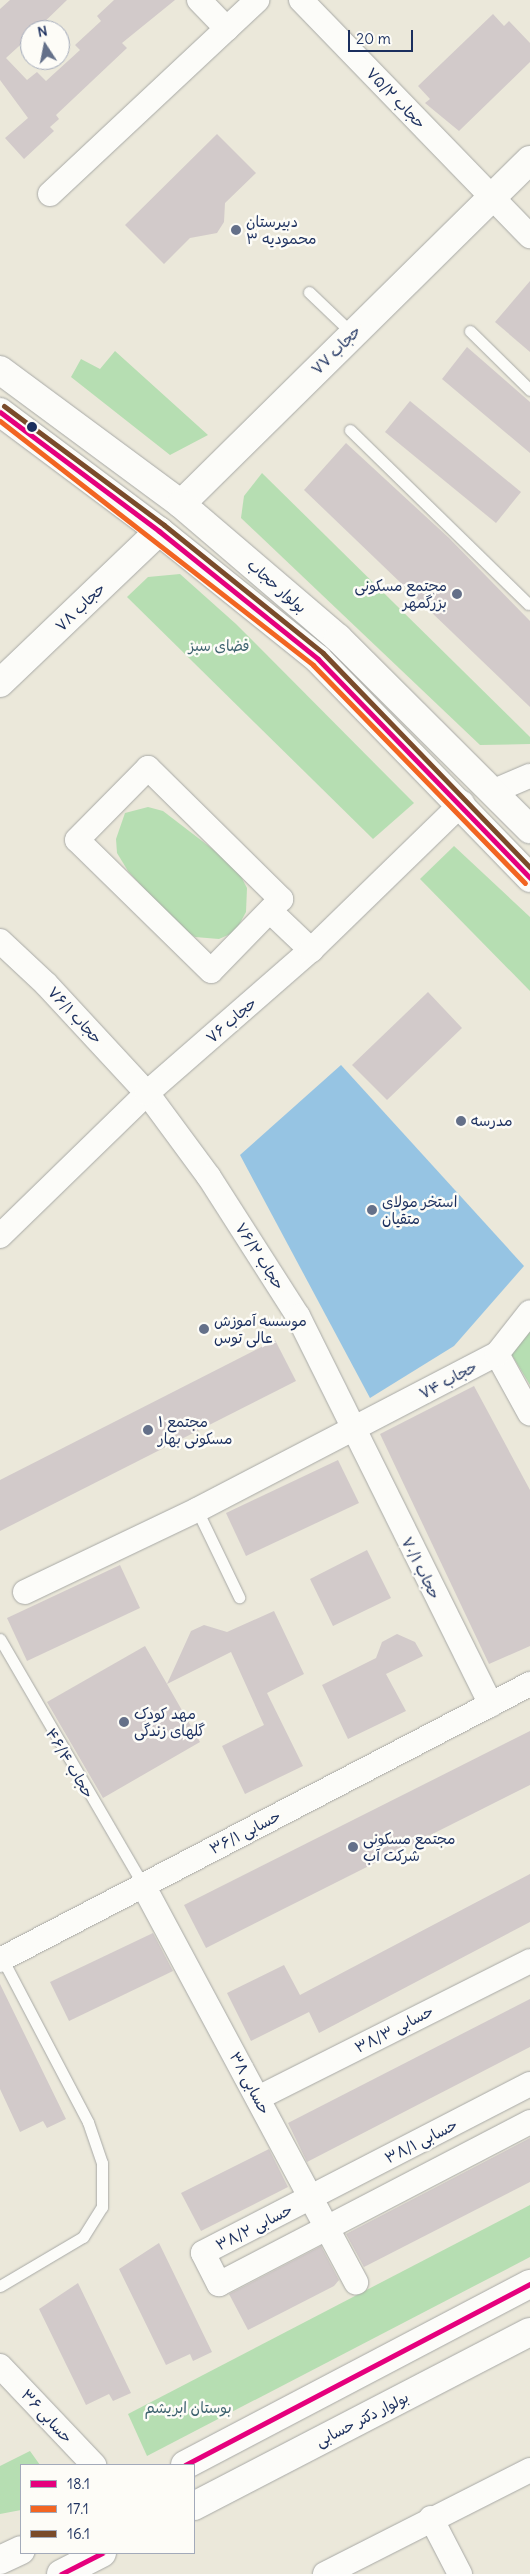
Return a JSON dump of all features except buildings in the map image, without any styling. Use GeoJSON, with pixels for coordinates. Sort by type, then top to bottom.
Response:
{"type":"FeatureCollection","features":[{"type":"Feature","properties":{"kind":"main road","name":"حجاب ۷۷"},"geometry":{"type":"LineString","coordinates":[[181,504],[530,160]]}},
{"type":"Feature","properties":{"kind":"main road","name":"بولوار حجاب"},"geometry":{"type":"LineString","coordinates":[[0,370],[181,504],[338,638],[494,790],[530,829]]}},
{"type":"Feature","properties":{"kind":"main road","name":"بولوار حجاب"},"geometry":{"type":"LineString","coordinates":[[0,412],[159,531],[318,659],[462,803],[530,878]]}},
{"type":"Feature","properties":{"kind":"main road","name":"حجاب ۷۸"},"geometry":{"type":"LineString","coordinates":[[0,683],[159,531]]}},
{"type":"Feature","properties":{"kind":"main road"},"geometry":{"type":"LineString","coordinates":[[186,2464],[530,2284]]}},
{"type":"Feature","properties":{"kind":"main road","name":"بولوار دکتر حسابی"},"geometry":{"type":"LineString","coordinates":[[195,2505],[530,2332]]}},
{"type":"Feature","properties":{"kind":"main road"},"geometry":{"type":"LineString","coordinates":[[0,2560],[20,2550]]}},
{"type":"Feature","properties":{"kind":"main road"},"geometry":{"type":"LineString","coordinates":[[61,2574],[100,2554]]}},
{"type":"Feature","properties":{"kind":"street"},"geometry":{"type":"LineString","coordinates":[[199,0],[227,29]]}},
{"type":"Feature","properties":{"kind":"street"},"geometry":{"type":"LineString","coordinates":[[50,194],[257,0]]}},
{"type":"Feature","properties":{"kind":"street","name":"حجاب ۷۵/۲"},"geometry":{"type":"LineString","coordinates":[[301,0],[530,236]]}},
{"type":"Feature","properties":{"kind":"street"},"geometry":{"type":"LineString","coordinates":[[148,768],[282,899],[270,911],[211,970],[77,840],[148,768]]}},
{"type":"Feature","properties":{"kind":"street"},"geometry":{"type":"LineString","coordinates":[[494,790],[530,776]]}},
{"type":"Feature","properties":{"kind":"street","name":"حجاب ۷۶"},"geometry":{"type":"LineString","coordinates":[[0,1236],[147,1093],[311,950],[462,803]]}},
{"type":"Feature","properties":{"kind":"street"},"geometry":{"type":"LineString","coordinates":[[270,911],[311,950]]}},
{"type":"Feature","properties":{"kind":"street","name":"حجاب ۷۶/۱"},"geometry":{"type":"LineString","coordinates":[[0,941],[46,984],[147,1093]]}},
{"type":"Feature","properties":{"kind":"street","name":"حجاب ۷۶/۲"},"geometry":{"type":"LineString","coordinates":[[147,1093],[210,1177],[298,1316],[351,1431]]}},
{"type":"Feature","properties":{"kind":"street","name":"حجاب ۷۴"},"geometry":{"type":"LineString","coordinates":[[25,1592],[197,1510],[497,1354],[530,1312]]}},
{"type":"Feature","properties":{"kind":"street"},"geometry":{"type":"LineString","coordinates":[[497,1354],[530,1414]]}},
{"type":"Feature","properties":{"kind":"street","name":"حجاب ۷۰/۱"},"geometry":{"type":"LineString","coordinates":[[351,1431],[491,1705]]}},
{"type":"Feature","properties":{"kind":"street","name":"حسابی ۳۶/۱"},"geometry":{"type":"LineString","coordinates":[[1,1959],[530,1684]]}},
{"type":"Feature","properties":{"kind":"street","name":"حسابی ۳۸"},"geometry":{"type":"LineString","coordinates":[[143,1885],[356,2282]]}},
{"type":"Feature","properties":{"kind":"street","name":"حسابی ۳۸/۳"},"geometry":{"type":"LineString","coordinates":[[258,2098],[530,1961]]}},
{"type":"Feature","properties":{"kind":"street","name":"حسابی ۳۸/۱"},"geometry":{"type":"LineString","coordinates":[[311,2198],[530,2084]]}},
{"type":"Feature","properties":{"kind":"street"},"geometry":{"type":"LineString","coordinates":[[328,2228],[530,2122]]}},
{"type":"Feature","properties":{"kind":"street","name":"حسابی ۳۸/۲"},"geometry":{"type":"LineString","coordinates":[[311,2198],[204,2253],[219,2284],[328,2228]]}},
{"type":"Feature","properties":{"kind":"street","name":"حسابی ۳۶"},"geometry":{"type":"LineString","coordinates":[[0,2366],[93,2464]]}},
{"type":"Feature","properties":{"kind":"street"},"geometry":{"type":"LineString","coordinates":[[324,2574],[530,2470]]}},
{"type":"Feature","properties":{"kind":"street"},"geometry":{"type":"LineString","coordinates":[[432,2518],[460,2574]]}},
{"type":"Feature","properties":{"kind":"lane"},"geometry":{"type":"LineString","coordinates":[[309,292],[353,334]]}},
{"type":"Feature","properties":{"kind":"lane"},"geometry":{"type":"LineString","coordinates":[[470,331],[530,390]]}},
{"type":"Feature","properties":{"kind":"lane"},"geometry":{"type":"LineString","coordinates":[[350,430],[530,604]]}},
{"type":"Feature","properties":{"kind":"lane"},"geometry":{"type":"LineString","coordinates":[[197,1510],[239,1597]]}},
{"type":"Feature","properties":{"kind":"lane","name":"حجاب ۴۶/۴"},"geometry":{"type":"LineString","coordinates":[[0,1639],[143,1885]]}},
{"type":"Feature","properties":{"kind":"lane"},"geometry":{"type":"LineString","coordinates":[[0,2286],[82,2237],[102,2207],[102,2162],[88,2122],[1,1959]]}},
{"type":"Feature","properties":{"kind":"green space"},"geometry":{"type":"Polygon","coordinates":[[[115,351],[208,435],[170,455],[71,377],[81,359],[100,369],[115,351]]]}},
{"type":"Feature","properties":{"kind":"green space"},"geometry":{"type":"Polygon","coordinates":[[[262,473],[530,737],[530,744],[480,745],[241,518],[244,496],[262,473]]]}},
{"type":"Feature","properties":{"kind":"green space","name":"فضای سبز"},"geometry":{"type":"Polygon","coordinates":[[[180,574],[236,624],[414,803],[373,839],[127,597],[148,577],[180,574]]]}},
{"type":"Feature","properties":{"kind":"green space"},"geometry":{"type":"Polygon","coordinates":[[[148,807],[163,811],[236,867],[247,888],[246,912],[235,932],[219,939],[195,937],[176,924],[128,871],[117,853],[116,839],[125,813],[148,807]]]}},
{"type":"Feature","properties":{"kind":"green space"},"geometry":{"type":"Polygon","coordinates":[[[454,846],[530,917],[530,991],[420,879],[454,846]]]}},
{"type":"Feature","properties":{"kind":"green space"},"geometry":{"type":"Polygon","coordinates":[[[530,1328],[530,1385],[510,1352],[530,1328]]]}},
{"type":"Feature","properties":{"kind":"green space","name":"بوستان ابریشم"},"geometry":{"type":"Polygon","coordinates":[[[530,2205],[530,2257],[147,2456],[128,2414],[530,2205]]]}},
{"type":"Feature","properties":{"kind":"green space"},"geometry":{"type":"Polygon","coordinates":[[[30,2451],[39,2464],[20,2464],[20,2510],[0,2514],[0,2466],[30,2451]]]}},
{"type":"Feature","properties":{"kind":"water","name":"استخر مولای متقیان"},"geometry":{"type":"Polygon","coordinates":[[[341,1065],[524,1266],[454,1346],[370,1398],[240,1155],[341,1065]]]}},
{"type":"Feature","properties":{"kind":"transit line","name":"16.1"},"geometry":{"type":"LineString","coordinates":[[4,406],[164,525],[323,653],[530,867]]}},
{"type":"Feature","properties":{"kind":"transit line","name":"18.1"},"geometry":{"type":"LineString","coordinates":[[0,412],[159,531],[318,659],[530,878]]}},
{"type":"Feature","properties":{"kind":"transit line","name":"17.1"},"geometry":{"type":"LineString","coordinates":[[0,421],[313,665],[525,883]]}},
{"type":"Feature","properties":{"kind":"transit line","name":"18.1"},"geometry":{"type":"LineString","coordinates":[[187,2464],[530,2284]]}},
{"type":"Feature","properties":{"kind":"transit line","name":"18.1"},"geometry":{"type":"LineString","coordinates":[[61,2574],[100,2554]]}},
{"type":"Feature","properties":{"kind":"place","name":"دبیرستان محمودیه ۳"},"geometry":{"type":"Point","coordinates":[236,230]}},
{"type":"Feature","properties":{"kind":"place","name":"مجتمع مسکونی بزرگمهر"},"geometry":{"type":"Point","coordinates":[457,594]}},
{"type":"Feature","properties":{"kind":"place","name":"مدرسه"},"geometry":{"type":"Point","coordinates":[461,1121]}},
{"type":"Feature","properties":{"kind":"place","name":"استخر مولای متقیان"},"geometry":{"type":"Point","coordinates":[372,1210]}},
{"type":"Feature","properties":{"kind":"place","name":"موسسه آموزش عالی توس"},"geometry":{"type":"Point","coordinates":[204,1329]}},
{"type":"Feature","properties":{"kind":"place","name":"۱ مجتمع مسکونی بهار"},"geometry":{"type":"Point","coordinates":[148,1430]}},
{"type":"Feature","properties":{"kind":"place","name":"مهد کودک گلهای زندگی"},"geometry":{"type":"Point","coordinates":[124,1722]}},
{"type":"Feature","properties":{"kind":"place","name":"مجتمع مسکونی شرکت آب"},"geometry":{"type":"Point","coordinates":[353,1847]}}]}
